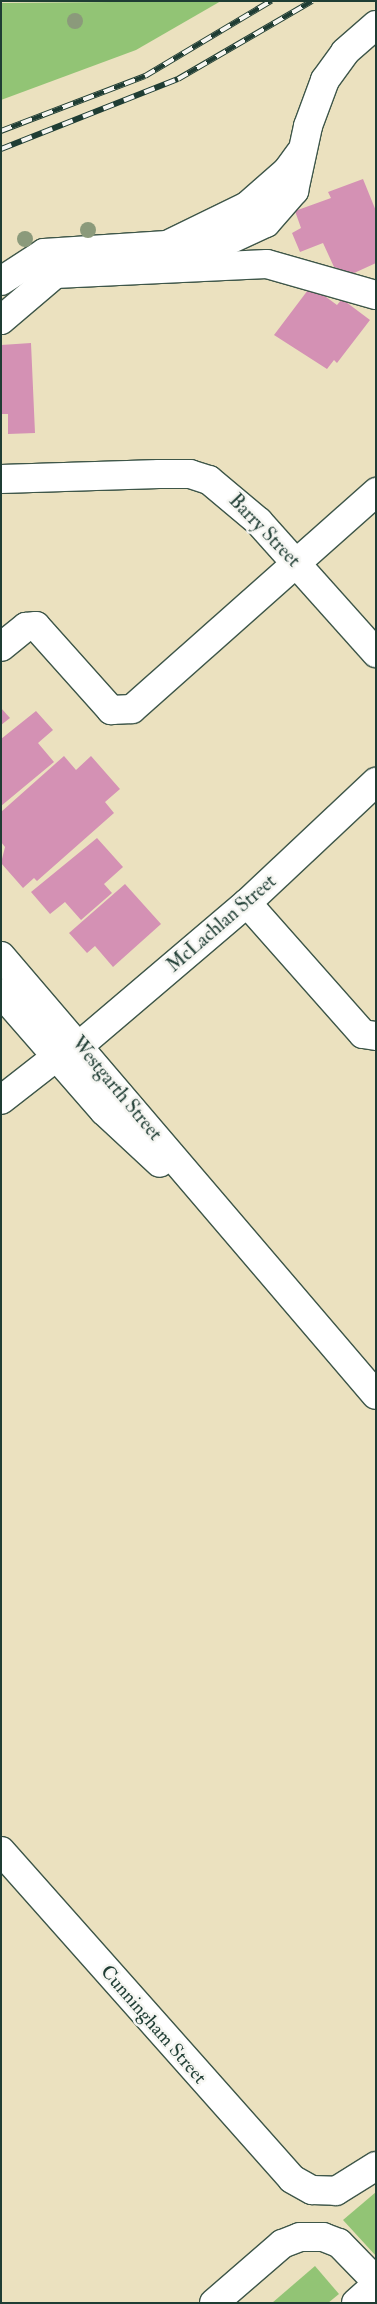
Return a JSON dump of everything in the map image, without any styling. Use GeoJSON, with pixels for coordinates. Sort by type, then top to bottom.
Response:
{"type":"FeatureCollection","features":[{"type":"Feature","properties":{"kind":"street"},"geometry":{"type":"LineString","coordinates":[[1,281],[44,253],[167,245],[214,247],[266,223],[294,192],[304,145],[325,80],[345,52],[376,25]]}},
{"type":"Feature","properties":{"kind":"street"},"geometry":{"type":"LineString","coordinates":[[1,320],[55,274],[266,264],[376,295]]}},
{"type":"Feature","properties":{"kind":"street","name":"Barry Street"},"geometry":{"type":"LineString","coordinates":[[1,479],[190,474],[232,495],[376,653]]}},
{"type":"Feature","properties":{"kind":"street"},"geometry":{"type":"LineString","coordinates":[[1,647],[26,627],[36,626],[111,710],[132,709],[295,562],[376,492]]}},
{"type":"Feature","properties":{"kind":"street","name":"McLachlan Street"},"geometry":{"type":"LineString","coordinates":[[56,1058],[80,1045],[247,903],[371,791]]}},
{"type":"Feature","properties":{"kind":"street"},"geometry":{"type":"LineString","coordinates":[[247,903],[362,1034],[376,1036]]}},
{"type":"Feature","properties":{"kind":"street","name":"Westgarth Street"},"geometry":{"type":"LineString","coordinates":[[1,956],[80,1045],[228,1225],[376,1394]]}},
{"type":"Feature","properties":{"kind":"street","name":"Westgarth Street"},"geometry":{"type":"LineString","coordinates":[[1,993],[104,1111],[228,1225]]}},
{"type":"Feature","properties":{"kind":"street"},"geometry":{"type":"LineString","coordinates":[[1,1100],[56,1058]]}},
{"type":"Feature","properties":{"kind":"street","name":"Cunningham Street"},"geometry":{"type":"LineString","coordinates":[[1,1851],[257,2144],[292,2179],[312,2190],[344,2188],[376,2166]]}},
{"type":"Feature","properties":{"kind":"street"},"geometry":{"type":"LineString","coordinates":[[214,2303],[282,2244],[300,2237],[334,2240],[376,2281]]}},
{"type":"Feature","properties":{"kind":"street"},"geometry":{"type":"LineString","coordinates":[[356,2303],[376,2286]]}},
{"type":"Feature","properties":{"kind":"green space"},"geometry":{"type":"Polygon","coordinates":[[[221,1],[136,50],[1,100],[1,3],[221,1]]]}},
{"type":"Feature","properties":{"kind":"green space"},"geometry":{"type":"Polygon","coordinates":[[[376,2192],[376,2256],[343,2220],[376,2192]]]}},
{"type":"Feature","properties":{"kind":"green space"},"geometry":{"type":"Polygon","coordinates":[[[315,2266],[339,2294],[328,2303],[272,2303],[315,2266]]]}},
{"type":"Feature","properties":{"kind":"building"},"geometry":{"type":"Polygon","coordinates":[[[363,179],[376,211],[376,263],[352,274],[334,267],[323,243],[300,252],[292,233],[301,228],[295,211],[331,198],[328,192],[363,179]]]}},
{"type":"Feature","properties":{"kind":"building"},"geometry":{"type":"Polygon","coordinates":[[[311,286],[337,305],[342,299],[370,320],[337,363],[334,360],[327,369],[274,335],[311,286]]]}},
{"type":"Feature","properties":{"kind":"building"},"geometry":{"type":"Polygon","coordinates":[[[31,343],[35,433],[8,434],[8,414],[1,414],[1,345],[31,343]]]}},
{"type":"Feature","properties":{"kind":"building"},"geometry":{"type":"Polygon","coordinates":[[[1,708],[10,718],[1,725],[1,708]]]}},
{"type":"Feature","properties":{"kind":"building"},"geometry":{"type":"Polygon","coordinates":[[[36,711],[53,730],[38,743],[54,762],[1,806],[1,739],[36,711]]]}},
{"type":"Feature","properties":{"kind":"building"},"geometry":{"type":"Polygon","coordinates":[[[64,756],[76,770],[91,756],[120,789],[105,802],[114,813],[37,881],[34,878],[23,888],[1,863],[5,847],[1,842],[1,812],[64,756]]]}},
{"type":"Feature","properties":{"kind":"building"},"geometry":{"type":"Polygon","coordinates":[[[97,838],[123,867],[104,884],[112,893],[81,920],[65,902],[50,914],[31,892],[97,838]]]}},
{"type":"Feature","properties":{"kind":"building"},"geometry":{"type":"Polygon","coordinates":[[[125,884],[161,924],[113,967],[95,946],[87,953],[69,933],[125,884]]]}},
{"type":"Feature","properties":{"kind":"railway"},"geometry":{"type":"LineString","coordinates":[[1,131],[145,76],[271,1]]}},
{"type":"Feature","properties":{"kind":"railway"},"geometry":{"type":"LineString","coordinates":[[1,149],[178,79],[312,1]]}}]}
